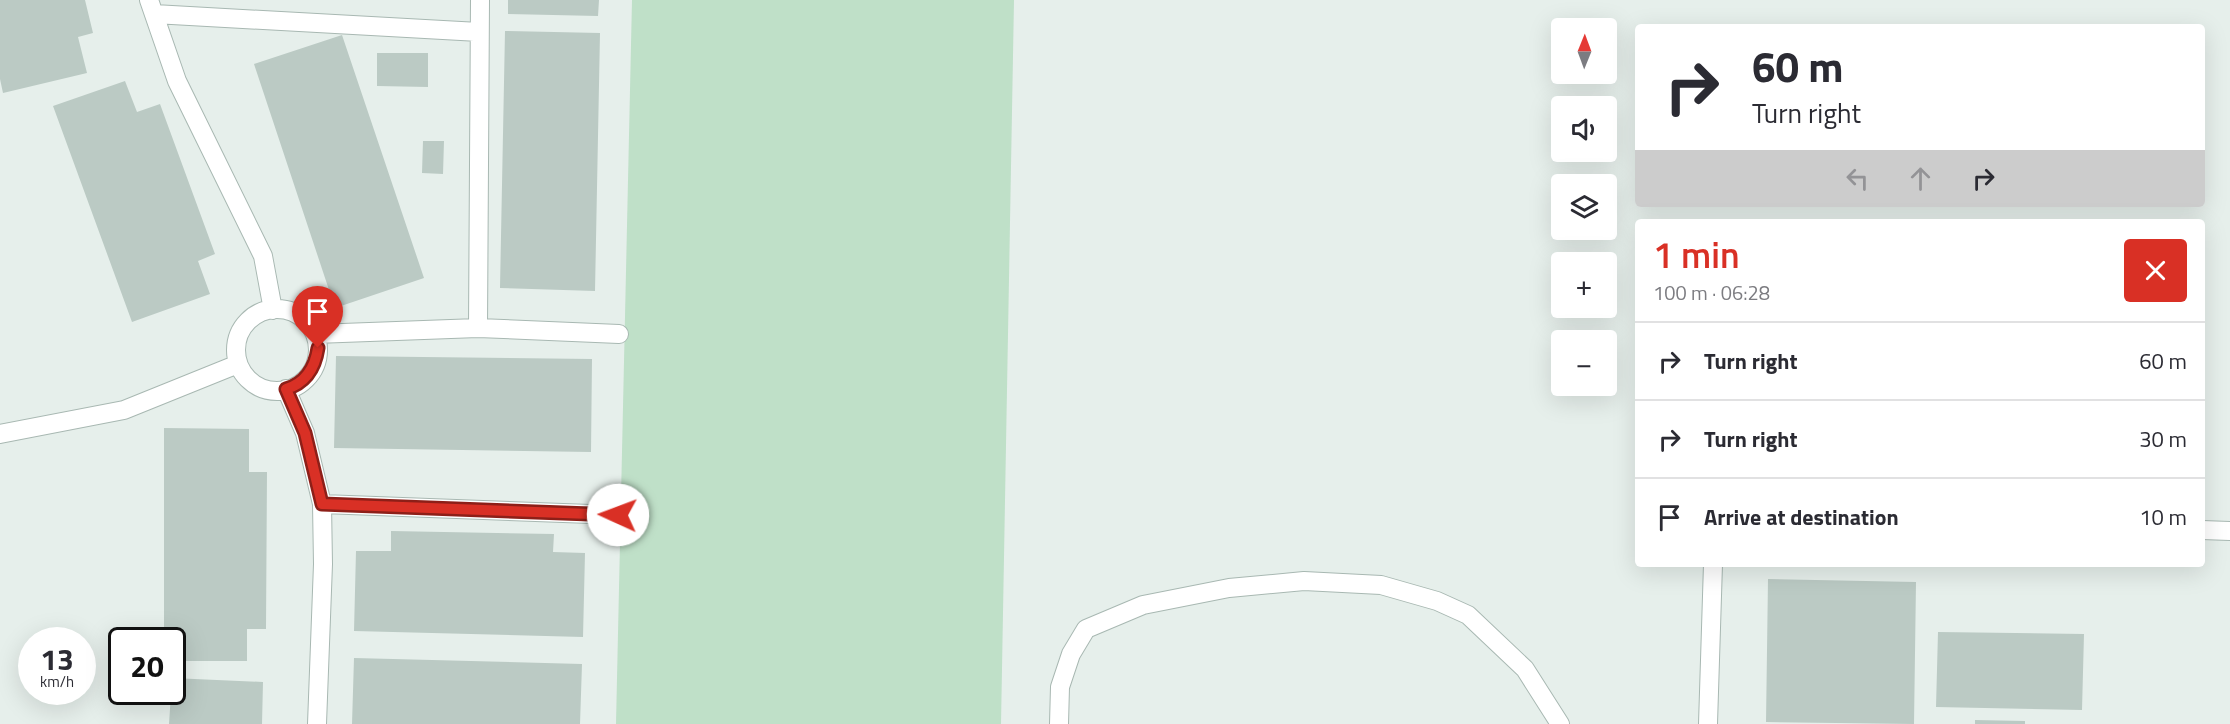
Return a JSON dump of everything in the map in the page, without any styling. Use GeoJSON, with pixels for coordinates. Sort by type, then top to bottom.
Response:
{"type":"FeatureCollection","features":[{"type":"Feature","properties":{"kind":"lane"},"geometry":{"type":"LineString","coordinates":[[478,328],[480,0]]}},
{"type":"Feature","properties":{"kind":"lane"},"geometry":{"type":"LineString","coordinates":[[273,310],[263,256],[177,81],[152,7],[479,32]]}},
{"type":"Feature","properties":{"kind":"lane"},"geometry":{"type":"LineString","coordinates":[[262,311],[293,312],[303,318],[315,334],[318,348],[317,360],[307,378],[286,389],[260,388],[248,379],[238,364],[235,350],[239,332],[247,321],[262,311]]}},
{"type":"Feature","properties":{"kind":"lane"},"geometry":{"type":"LineString","coordinates":[[315,334],[478,328],[619,334]]}},
{"type":"Feature","properties":{"kind":"lane"},"geometry":{"type":"LineString","coordinates":[[0,434],[124,410],[238,364]]}},
{"type":"Feature","properties":{"kind":"lane"},"geometry":{"type":"LineString","coordinates":[[286,389],[305,433],[322,504],[323,564],[317,724]]}},
{"type":"Feature","properties":{"kind":"lane"},"geometry":{"type":"LineString","coordinates":[[322,504],[618,515]]}},
{"type":"Feature","properties":{"kind":"lane"},"geometry":{"type":"LineString","coordinates":[[2205,530],[2230,531]]}},
{"type":"Feature","properties":{"kind":"lane"},"geometry":{"type":"LineString","coordinates":[[1708,724],[1713,567]]}},
{"type":"Feature","properties":{"kind":"lane"},"geometry":{"type":"LineString","coordinates":[[1059,724],[1060,687],[1071,654],[1086,629],[1143,605],[1229,588],[1304,581],[1381,585],[1437,601],[1468,615],[1497,639],[1524,669],[1560,724]]}},
{"type":"Feature","properties":{"kind":"green space"},"geometry":{"type":"Polygon","coordinates":[[[632,0],[1014,0],[1001,724],[616,724],[632,0]]]}},
{"type":"Feature","properties":{"kind":"building"},"geometry":{"type":"Polygon","coordinates":[[[0,0],[85,0],[93,33],[78,37],[87,73],[3,93],[0,79],[0,0]]]}},
{"type":"Feature","properties":{"kind":"building"},"geometry":{"type":"Polygon","coordinates":[[[508,0],[599,0],[598,16],[508,14],[508,0]]]}},
{"type":"Feature","properties":{"kind":"building"},"geometry":{"type":"Polygon","coordinates":[[[505,31],[600,33],[595,291],[500,288],[505,31]]]}},
{"type":"Feature","properties":{"kind":"building"},"geometry":{"type":"Polygon","coordinates":[[[342,35],[424,278],[335,308],[254,64],[342,35]]]}},
{"type":"Feature","properties":{"kind":"building"},"geometry":{"type":"Polygon","coordinates":[[[377,53],[428,53],[428,87],[377,86],[377,53]]]}},
{"type":"Feature","properties":{"kind":"building"},"geometry":{"type":"Polygon","coordinates":[[[125,81],[137,112],[160,104],[215,254],[198,261],[210,294],[132,322],[53,106],[125,81]]]}},
{"type":"Feature","properties":{"kind":"building"},"geometry":{"type":"Polygon","coordinates":[[[423,141],[444,141],[443,174],[422,173],[423,141]]]}},
{"type":"Feature","properties":{"kind":"building"},"geometry":{"type":"Polygon","coordinates":[[[336,356],[592,359],[591,452],[334,448],[336,356]]]}},
{"type":"Feature","properties":{"kind":"building"},"geometry":{"type":"Polygon","coordinates":[[[164,428],[249,429],[249,472],[267,472],[266,629],[247,629],[247,661],[186,661],[186,627],[164,627],[164,428]]]}},
{"type":"Feature","properties":{"kind":"building"},"geometry":{"type":"Polygon","coordinates":[[[391,531],[554,534],[553,552],[585,553],[583,637],[354,631],[356,551],[391,551],[391,531]]]}},
{"type":"Feature","properties":{"kind":"building"},"geometry":{"type":"Polygon","coordinates":[[[1768,579],[1916,582],[1914,724],[1766,722],[1768,579]]]}},
{"type":"Feature","properties":{"kind":"building"},"geometry":{"type":"Polygon","coordinates":[[[1938,632],[2084,634],[2082,710],[1936,707],[1938,632]]]}},
{"type":"Feature","properties":{"kind":"building"},"geometry":{"type":"Polygon","coordinates":[[[354,658],[582,664],[580,724],[352,724],[354,658]]]}},
{"type":"Feature","properties":{"kind":"building"},"geometry":{"type":"Polygon","coordinates":[[[186,679],[263,682],[262,724],[169,724],[170,705],[186,705],[186,679]]]}},
{"type":"Feature","properties":{"kind":"building"},"geometry":{"type":"Polygon","coordinates":[[[1975,720],[2025,721],[2025,724],[1975,724],[1975,720]]]}},
{"type":"Feature","properties":{"kind":"route"},"geometry":{"type":"LineString","coordinates":[[318,348],[317,360],[307,378],[295,387],[286,389],[305,433],[322,504],[618,515]]}}]}
